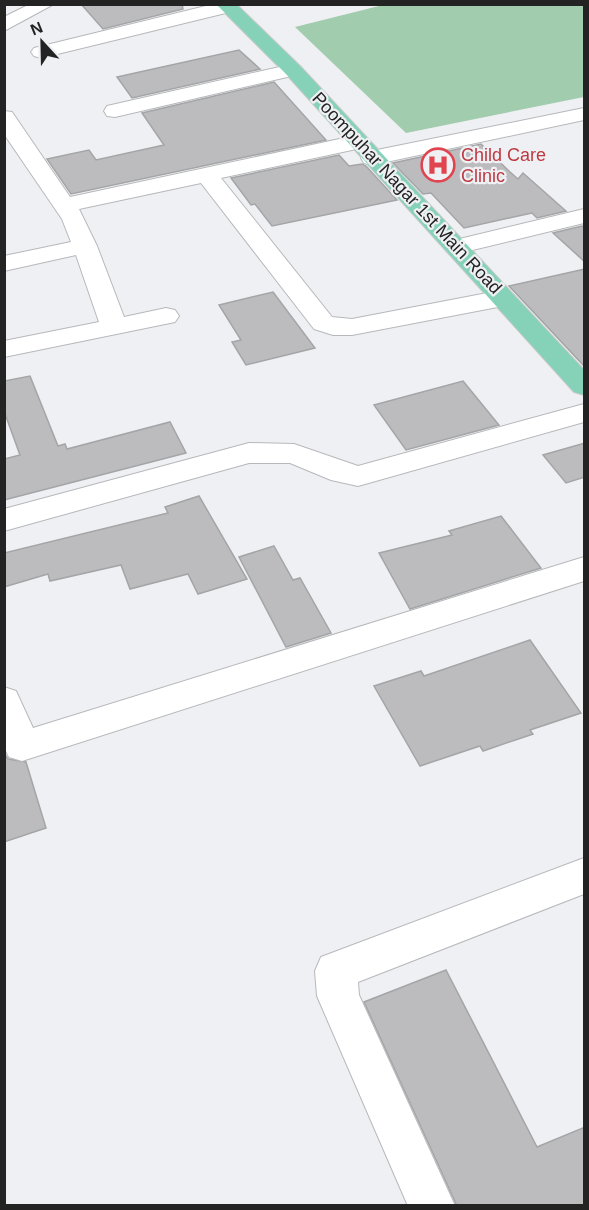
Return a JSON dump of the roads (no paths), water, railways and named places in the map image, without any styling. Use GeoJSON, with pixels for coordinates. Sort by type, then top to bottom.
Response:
{"type":"FeatureCollection","features":[{"type":"Feature","properties":{"kind":"main road","name":"Poompuhar Nagar 1st Main Road"},"geometry":{"type":"LineString","coordinates":[[226,6],[293,70],[582,381]]}},
{"type":"Feature","properties":{"kind":"street"},"geometry":{"type":"LineString","coordinates":[[4,25],[45,4]]}},
{"type":"Feature","properties":{"kind":"street"},"geometry":{"type":"LineString","coordinates":[[41,52],[226,6]]}},
{"type":"Feature","properties":{"kind":"street"},"geometry":{"type":"LineString","coordinates":[[115,111],[293,70]]}},
{"type":"Feature","properties":{"kind":"street"},"geometry":{"type":"LineString","coordinates":[[64,205],[206,174],[585,114]]}},
{"type":"Feature","properties":{"kind":"street"},"geometry":{"type":"LineString","coordinates":[[4,117],[74,219],[114,326]]}},
{"type":"Feature","properties":{"kind":"street"},"geometry":{"type":"LineString","coordinates":[[206,174],[323,323],[333,327],[352,327],[503,298]]}},
{"type":"Feature","properties":{"kind":"street"},"geometry":{"type":"LineString","coordinates":[[456,247],[585,216]]}},
{"type":"Feature","properties":{"kind":"street"},"geometry":{"type":"LineString","coordinates":[[4,264],[85,246]]}},
{"type":"Feature","properties":{"kind":"street"},"geometry":{"type":"LineString","coordinates":[[4,349],[166,316]]}},
{"type":"Feature","properties":{"kind":"street"},"geometry":{"type":"LineString","coordinates":[[4,520],[249,453],[278,451],[301,456],[339,474],[358,476],[585,413]]}},
{"type":"Feature","properties":{"kind":"street"},"geometry":{"type":"LineString","coordinates":[[4,701],[22,746],[585,569]]}},
{"type":"Feature","properties":{"kind":"street"},"geometry":{"type":"LineString","coordinates":[[432,1206],[338,996],[336,971],[585,876]]}},
{"type":"Feature","properties":{"kind":"place","name":"Child Care Clinic"},"geometry":{"type":"Point","coordinates":[438,165]}}]}
